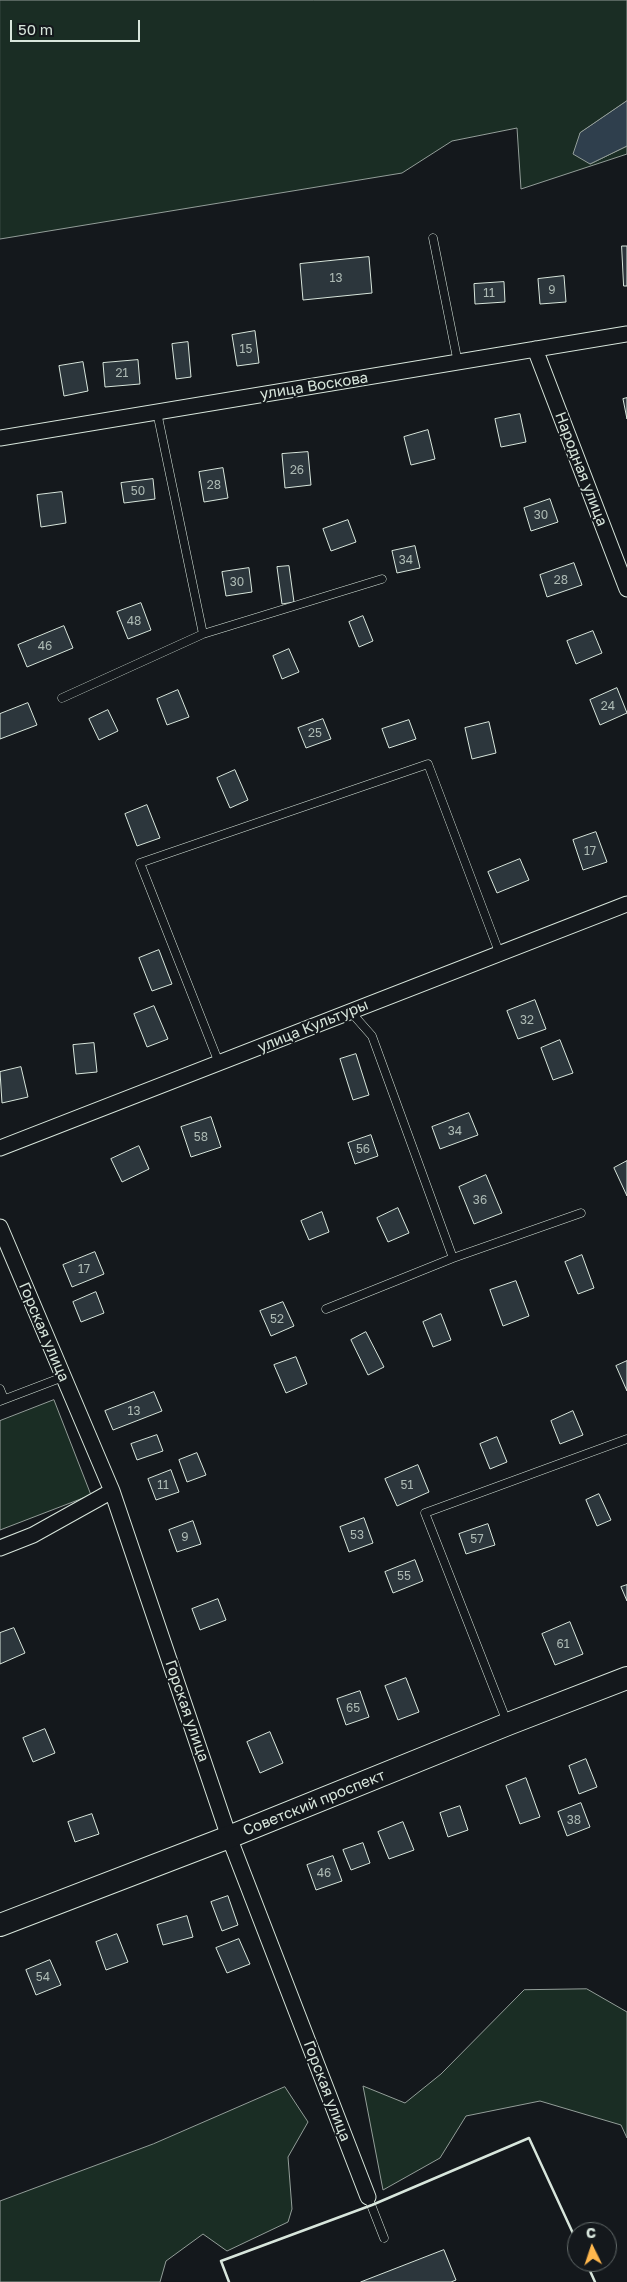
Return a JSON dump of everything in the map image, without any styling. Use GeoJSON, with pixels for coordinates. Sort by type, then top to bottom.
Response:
{"type":"FeatureCollection","features":[{"type":"Feature","properties":{"kind":"street","name":"улица Воскова"},"geometry":{"type":"LineString","coordinates":[[0,438],[627,334]]}},
{"type":"Feature","properties":{"kind":"street","name":"Народная улица"},"geometry":{"type":"LineString","coordinates":[[535,348],[627,589]]}},
{"type":"Feature","properties":{"kind":"street","name":"улица Культуры"},"geometry":{"type":"LineString","coordinates":[[0,1148],[627,904]]}},
{"type":"Feature","properties":{"kind":"street","name":"Горская улица"},"geometry":{"type":"LineString","coordinates":[[0,1227],[112,1491],[229,1837],[368,2197]]}},
{"type":"Feature","properties":{"kind":"street"},"geometry":{"type":"LineString","coordinates":[[0,1548],[33,1535],[112,1491]]}},
{"type":"Feature","properties":{"kind":"street","name":"Советский проспект"},"geometry":{"type":"LineString","coordinates":[[0,1925],[229,1837],[627,1678]]}},
{"type":"Feature","properties":{"kind":"lane"},"geometry":{"type":"LineString","coordinates":[[433,238],[458,363]]}},
{"type":"Feature","properties":{"kind":"lane"},"geometry":{"type":"LineString","coordinates":[[157,412],[203,634]]}},
{"type":"Feature","properties":{"kind":"lane"},"geometry":{"type":"LineString","coordinates":[[62,698],[203,634],[382,579]]}},
{"type":"Feature","properties":{"kind":"lane"},"geometry":{"type":"LineString","coordinates":[[219,1064],[140,863],[428,764],[500,952]]}},
{"type":"Feature","properties":{"kind":"lane"},"geometry":{"type":"LineString","coordinates":[[350,1011],[372,1036],[453,1258]]}},
{"type":"Feature","properties":{"kind":"lane"},"geometry":{"type":"LineString","coordinates":[[326,1310],[453,1258],[581,1213]]}},
{"type":"Feature","properties":{"kind":"lane"},"geometry":{"type":"LineString","coordinates":[[0,1389],[2,1400],[63,1377]]}},
{"type":"Feature","properties":{"kind":"lane"},"geometry":{"type":"LineString","coordinates":[[508,1724],[425,1513],[627,1439]]}},
{"type":"Feature","properties":{"kind":"lane"},"geometry":{"type":"LineString","coordinates":[[368,2197],[384,2238]]}},
{"type":"Feature","properties":{"kind":"green space"},"geometry":{"type":"Polygon","coordinates":[[[0,0],[627,0],[627,101],[580,133],[590,164],[627,146],[627,154],[521,189],[517,128],[452,141],[402,173],[0,239],[0,0]]]}},
{"type":"Feature","properties":{"kind":"green space"},"geometry":{"type":"Polygon","coordinates":[[[54,1400],[91,1495],[0,1530],[0,1421],[54,1400]]]}},
{"type":"Feature","properties":{"kind":"green space"},"geometry":{"type":"Polygon","coordinates":[[[587,1989],[627,2012],[627,2138],[621,2125],[540,2101],[466,2116],[440,2158],[383,2190],[363,2086],[405,2103],[441,2074],[524,1990],[587,1989]]]}},
{"type":"Feature","properties":{"kind":"green space"},"geometry":{"type":"Polygon","coordinates":[[[285,2087],[308,2122],[288,2157],[292,2209],[288,2222],[227,2251],[203,2234],[166,2261],[160,2282],[0,2282],[0,2201],[153,2144],[285,2087]]]}},
{"type":"Feature","properties":{"kind":"water"},"geometry":{"type":"Polygon","coordinates":[[[627,101],[627,146],[590,164],[573,154],[580,133],[627,101]]]}},
{"type":"Feature","properties":{"kind":"building"},"geometry":{"type":"Polygon","coordinates":[[[622,246],[627,246],[627,286],[624,286],[622,246]]]}},
{"type":"Feature","properties":{"kind":"building"},"geometry":{"type":"Polygon","coordinates":[[[369,257],[372,293],[303,300],[300,264],[369,257]]]}},
{"type":"Feature","properties":{"kind":"building"},"geometry":{"type":"Polygon","coordinates":[[[564,276],[566,302],[540,304],[538,279],[564,276]]]}},
{"type":"Feature","properties":{"kind":"building"},"geometry":{"type":"Polygon","coordinates":[[[504,282],[505,302],[475,304],[474,284],[504,282]]]}},
{"type":"Feature","properties":{"kind":"building"},"geometry":{"type":"Polygon","coordinates":[[[255,331],[259,363],[237,366],[232,335],[255,331]]]}},
{"type":"Feature","properties":{"kind":"building"},"geometry":{"type":"Polygon","coordinates":[[[188,342],[191,377],[176,379],[172,344],[188,342]]]}},
{"type":"Feature","properties":{"kind":"building"},"geometry":{"type":"Polygon","coordinates":[[[138,360],[140,384],[105,387],[103,363],[138,360]]]}},
{"type":"Feature","properties":{"kind":"building"},"geometry":{"type":"Polygon","coordinates":[[[83,362],[88,391],[64,396],[59,366],[83,362]]]}},
{"type":"Feature","properties":{"kind":"building"},"geometry":{"type":"Polygon","coordinates":[[[627,398],[627,419],[623,399],[627,398]]]}},
{"type":"Feature","properties":{"kind":"building"},"geometry":{"type":"Polygon","coordinates":[[[520,414],[526,442],[501,447],[495,419],[520,414]]]}},
{"type":"Feature","properties":{"kind":"building"},"geometry":{"type":"Polygon","coordinates":[[[428,430],[435,459],[411,465],[404,437],[428,430]]]}},
{"type":"Feature","properties":{"kind":"building"},"geometry":{"type":"Polygon","coordinates":[[[308,452],[311,485],[285,488],[282,454],[308,452]]]}},
{"type":"Feature","properties":{"kind":"building"},"geometry":{"type":"Polygon","coordinates":[[[223,468],[228,498],[204,502],[199,472],[223,468]]]}},
{"type":"Feature","properties":{"kind":"building"},"geometry":{"type":"Polygon","coordinates":[[[153,479],[155,499],[124,503],[121,483],[153,479]]]}},
{"type":"Feature","properties":{"kind":"building"},"geometry":{"type":"Polygon","coordinates":[[[62,492],[66,523],[41,527],[37,495],[62,492]]]}},
{"type":"Feature","properties":{"kind":"building"},"geometry":{"type":"Polygon","coordinates":[[[550,499],[558,522],[531,531],[524,508],[550,499]]]}},
{"type":"Feature","properties":{"kind":"building"},"geometry":{"type":"Polygon","coordinates":[[[348,520],[356,542],[331,551],[323,529],[348,520]]]}},
{"type":"Feature","properties":{"kind":"building"},"geometry":{"type":"Polygon","coordinates":[[[415,546],[420,568],[397,573],[392,551],[415,546]]]}},
{"type":"Feature","properties":{"kind":"building"},"geometry":{"type":"Polygon","coordinates":[[[574,563],[582,585],[547,597],[540,575],[574,563]]]}},
{"type":"Feature","properties":{"kind":"building"},"geometry":{"type":"Polygon","coordinates":[[[289,566],[294,602],[282,604],[277,567],[289,566]]]}},
{"type":"Feature","properties":{"kind":"building"},"geometry":{"type":"Polygon","coordinates":[[[249,568],[252,592],[226,596],[222,572],[249,568]]]}},
{"type":"Feature","properties":{"kind":"building"},"geometry":{"type":"Polygon","coordinates":[[[141,603],[151,630],[128,639],[117,612],[141,603]]]}},
{"type":"Feature","properties":{"kind":"building"},"geometry":{"type":"Polygon","coordinates":[[[363,616],[373,641],[359,647],[349,622],[363,616]]]}},
{"type":"Feature","properties":{"kind":"building"},"geometry":{"type":"Polygon","coordinates":[[[64,626],[73,648],[27,667],[18,645],[64,626]]]}},
{"type":"Feature","properties":{"kind":"building"},"geometry":{"type":"Polygon","coordinates":[[[593,631],[602,653],[576,664],[567,641],[593,631]]]}},
{"type":"Feature","properties":{"kind":"building"},"geometry":{"type":"Polygon","coordinates":[[[289,649],[299,672],[282,679],[273,656],[289,649]]]}},
{"type":"Feature","properties":{"kind":"building"},"geometry":{"type":"Polygon","coordinates":[[[617,688],[627,713],[600,725],[590,700],[617,688]]]}},
{"type":"Feature","properties":{"kind":"building"},"geometry":{"type":"Polygon","coordinates":[[[178,690],[189,717],[167,725],[157,699],[178,690]]]}},
{"type":"Feature","properties":{"kind":"building"},"geometry":{"type":"Polygon","coordinates":[[[28,703],[37,725],[0,739],[0,714],[28,703]]]}},
{"type":"Feature","properties":{"kind":"building"},"geometry":{"type":"Polygon","coordinates":[[[108,710],[118,731],[99,740],[89,719],[108,710]]]}},
{"type":"Feature","properties":{"kind":"building"},"geometry":{"type":"Polygon","coordinates":[[[323,719],[331,739],[306,748],[298,728],[323,719]]]}},
{"type":"Feature","properties":{"kind":"building"},"geometry":{"type":"Polygon","coordinates":[[[409,720],[416,739],[389,748],[382,729],[409,720]]]}},
{"type":"Feature","properties":{"kind":"building"},"geometry":{"type":"Polygon","coordinates":[[[489,722],[496,753],[472,759],[465,728],[489,722]]]}},
{"type":"Feature","properties":{"kind":"building"},"geometry":{"type":"Polygon","coordinates":[[[235,770],[248,800],[230,808],[217,778],[235,770]]]}},
{"type":"Feature","properties":{"kind":"building"},"geometry":{"type":"Polygon","coordinates":[[[147,805],[160,838],[137,846],[125,814],[147,805]]]}},
{"type":"Feature","properties":{"kind":"building"},"geometry":{"type":"Polygon","coordinates":[[[596,832],[607,862],[583,870],[573,840],[596,832]]]}},
{"type":"Feature","properties":{"kind":"building"},"geometry":{"type":"Polygon","coordinates":[[[520,859],[529,880],[497,893],[488,872],[520,859]]]}},
{"type":"Feature","properties":{"kind":"building"},"geometry":{"type":"Polygon","coordinates":[[[159,950],[172,984],[152,991],[139,958],[159,950]]]}},
{"type":"Feature","properties":{"kind":"building"},"geometry":{"type":"Polygon","coordinates":[[[535,1000],[546,1029],[518,1039],[507,1011],[535,1000]]]}},
{"type":"Feature","properties":{"kind":"building"},"geometry":{"type":"Polygon","coordinates":[[[154,1006],[168,1039],[147,1047],[134,1014],[154,1006]]]}},
{"type":"Feature","properties":{"kind":"building"},"geometry":{"type":"Polygon","coordinates":[[[560,1040],[573,1073],[553,1080],[541,1048],[560,1040]]]}},
{"type":"Feature","properties":{"kind":"building"},"geometry":{"type":"Polygon","coordinates":[[[94,1043],[97,1072],[76,1074],[73,1045],[94,1043]]]}},
{"type":"Feature","properties":{"kind":"building"},"geometry":{"type":"Polygon","coordinates":[[[356,1054],[369,1095],[353,1100],[340,1059],[356,1054]]]}},
{"type":"Feature","properties":{"kind":"building"},"geometry":{"type":"Polygon","coordinates":[[[21,1067],[28,1097],[2,1103],[0,1072],[21,1067]]]}},
{"type":"Feature","properties":{"kind":"building"},"geometry":{"type":"Polygon","coordinates":[[[469,1113],[478,1135],[440,1149],[432,1127],[469,1113]]]}},
{"type":"Feature","properties":{"kind":"building"},"geometry":{"type":"Polygon","coordinates":[[[211,1117],[221,1147],[191,1157],[181,1127],[211,1117]]]}},
{"type":"Feature","properties":{"kind":"building"},"geometry":{"type":"Polygon","coordinates":[[[371,1135],[378,1156],[355,1164],[348,1143],[371,1135]]]}},
{"type":"Feature","properties":{"kind":"building"},"geometry":{"type":"Polygon","coordinates":[[[139,1146],[149,1169],[122,1182],[111,1159],[139,1146]]]}},
{"type":"Feature","properties":{"kind":"building"},"geometry":{"type":"Polygon","coordinates":[[[627,1161],[627,1196],[614,1168],[627,1161]]]}},
{"type":"Feature","properties":{"kind":"building"},"geometry":{"type":"Polygon","coordinates":[[[486,1175],[502,1213],[474,1224],[459,1187],[486,1175]]]}},
{"type":"Feature","properties":{"kind":"building"},"geometry":{"type":"Polygon","coordinates":[[[398,1208],[409,1233],[388,1242],[377,1218],[398,1208]]]}},
{"type":"Feature","properties":{"kind":"building"},"geometry":{"type":"Polygon","coordinates":[[[322,1212],[329,1232],[309,1240],[301,1221],[322,1212]]]}},
{"type":"Feature","properties":{"kind":"building"},"geometry":{"type":"Polygon","coordinates":[[[95,1252],[104,1274],[72,1287],[63,1265],[95,1252]]]}},
{"type":"Feature","properties":{"kind":"building"},"geometry":{"type":"Polygon","coordinates":[[[582,1255],[594,1288],[578,1294],[565,1262],[582,1255]]]}},
{"type":"Feature","properties":{"kind":"building"},"geometry":{"type":"Polygon","coordinates":[[[516,1281],[529,1316],[503,1326],[490,1290],[516,1281]]]}},
{"type":"Feature","properties":{"kind":"building"},"geometry":{"type":"Polygon","coordinates":[[[96,1292],[104,1313],[81,1322],[73,1302],[96,1292]]]}},
{"type":"Feature","properties":{"kind":"building"},"geometry":{"type":"Polygon","coordinates":[[[283,1302],[294,1326],[271,1336],[260,1311],[283,1302]]]}},
{"type":"Feature","properties":{"kind":"building"},"geometry":{"type":"Polygon","coordinates":[[[441,1314],[451,1340],[433,1347],[423,1322],[441,1314]]]}},
{"type":"Feature","properties":{"kind":"building"},"geometry":{"type":"Polygon","coordinates":[[[366,1332],[384,1367],[368,1375],[351,1340],[366,1332]]]}},
{"type":"Feature","properties":{"kind":"building"},"geometry":{"type":"Polygon","coordinates":[[[296,1357],[307,1384],[286,1393],[274,1365],[296,1357]]]}},
{"type":"Feature","properties":{"kind":"building"},"geometry":{"type":"Polygon","coordinates":[[[627,1361],[627,1391],[616,1366],[627,1361]]]}},
{"type":"Feature","properties":{"kind":"building"},"geometry":{"type":"Polygon","coordinates":[[[154,1392],[162,1411],[113,1430],[105,1411],[154,1392]]]}},
{"type":"Feature","properties":{"kind":"building"},"geometry":{"type":"Polygon","coordinates":[[[573,1411],[583,1435],[560,1444],[551,1421],[573,1411]]]}},
{"type":"Feature","properties":{"kind":"building"},"geometry":{"type":"Polygon","coordinates":[[[157,1435],[163,1451],[137,1460],[131,1444],[157,1435]]]}},
{"type":"Feature","properties":{"kind":"building"},"geometry":{"type":"Polygon","coordinates":[[[497,1437],[507,1462],[490,1469],[480,1444],[497,1437]]]}},
{"type":"Feature","properties":{"kind":"building"},"geometry":{"type":"Polygon","coordinates":[[[197,1453],[206,1475],[187,1482],[179,1460],[197,1453]]]}},
{"type":"Feature","properties":{"kind":"building"},"geometry":{"type":"Polygon","coordinates":[[[418,1465],[429,1492],[397,1506],[385,1479],[418,1465]]]}},
{"type":"Feature","properties":{"kind":"building"},"geometry":{"type":"Polygon","coordinates":[[[171,1470],[179,1492],[156,1500],[148,1479],[171,1470]]]}},
{"type":"Feature","properties":{"kind":"building"},"geometry":{"type":"Polygon","coordinates":[[[599,1494],[611,1520],[597,1526],[586,1500],[599,1494]]]}},
{"type":"Feature","properties":{"kind":"building"},"geometry":{"type":"Polygon","coordinates":[[[364,1518],[373,1543],[349,1552],[340,1527],[364,1518]]]}},
{"type":"Feature","properties":{"kind":"building"},"geometry":{"type":"Polygon","coordinates":[[[193,1521],[201,1544],[177,1552],[169,1530],[193,1521]]]}},
{"type":"Feature","properties":{"kind":"building"},"geometry":{"type":"Polygon","coordinates":[[[488,1524],[495,1545],[466,1554],[459,1534],[488,1524]]]}},
{"type":"Feature","properties":{"kind":"building"},"geometry":{"type":"Polygon","coordinates":[[[415,1560],[423,1581],[393,1593],[385,1572],[415,1560]]]}},
{"type":"Feature","properties":{"kind":"building"},"geometry":{"type":"Polygon","coordinates":[[[627,1585],[627,1601],[621,1587],[627,1585]]]}},
{"type":"Feature","properties":{"kind":"building"},"geometry":{"type":"Polygon","coordinates":[[[218,1599],[226,1620],[200,1630],[192,1609],[218,1599]]]}},
{"type":"Feature","properties":{"kind":"building"},"geometry":{"type":"Polygon","coordinates":[[[570,1622],[583,1654],[555,1665],[542,1634],[570,1622]]]}},
{"type":"Feature","properties":{"kind":"building"},"geometry":{"type":"Polygon","coordinates":[[[14,1628],[25,1653],[0,1664],[0,1633],[14,1628]]]}},
{"type":"Feature","properties":{"kind":"building"},"geometry":{"type":"Polygon","coordinates":[[[406,1678],[419,1712],[398,1720],[385,1686],[406,1678]]]}},
{"type":"Feature","properties":{"kind":"building"},"geometry":{"type":"Polygon","coordinates":[[[360,1691],[369,1717],[346,1725],[337,1699],[360,1691]]]}},
{"type":"Feature","properties":{"kind":"building"},"geometry":{"type":"Polygon","coordinates":[[[45,1729],[55,1753],[33,1762],[23,1738],[45,1729]]]}},
{"type":"Feature","properties":{"kind":"building"},"geometry":{"type":"Polygon","coordinates":[[[270,1732],[283,1763],[260,1773],[247,1742],[270,1732]]]}},
{"type":"Feature","properties":{"kind":"building"},"geometry":{"type":"Polygon","coordinates":[[[586,1759],[597,1787],[579,1794],[569,1766],[586,1759]]]}},
{"type":"Feature","properties":{"kind":"building"},"geometry":{"type":"Polygon","coordinates":[[[526,1778],[540,1817],[520,1824],[506,1786],[526,1778]]]}},
{"type":"Feature","properties":{"kind":"building"},"geometry":{"type":"Polygon","coordinates":[[[581,1803],[590,1827],[567,1836],[558,1812],[581,1803]]]}},
{"type":"Feature","properties":{"kind":"building"},"geometry":{"type":"Polygon","coordinates":[[[460,1806],[468,1830],[448,1837],[440,1813],[460,1806]]]}},
{"type":"Feature","properties":{"kind":"building"},"geometry":{"type":"Polygon","coordinates":[[[92,1814],[99,1834],[75,1842],[68,1822],[92,1814]]]}},
{"type":"Feature","properties":{"kind":"building"},"geometry":{"type":"Polygon","coordinates":[[[403,1822],[414,1850],[389,1859],[378,1832],[403,1822]]]}},
{"type":"Feature","properties":{"kind":"building"},"geometry":{"type":"Polygon","coordinates":[[[363,1843],[370,1863],[351,1870],[343,1850],[363,1843]]]}},
{"type":"Feature","properties":{"kind":"building"},"geometry":{"type":"Polygon","coordinates":[[[333,1856],[342,1881],[316,1890],[307,1865],[333,1856]]]}},
{"type":"Feature","properties":{"kind":"building"},"geometry":{"type":"Polygon","coordinates":[[[228,1896],[238,1925],[222,1931],[211,1902],[228,1896]]]}},
{"type":"Feature","properties":{"kind":"building"},"geometry":{"type":"Polygon","coordinates":[[[187,1916],[193,1937],[163,1945],[157,1925],[187,1916]]]}},
{"type":"Feature","properties":{"kind":"building"},"geometry":{"type":"Polygon","coordinates":[[[117,1934],[128,1962],[106,1970],[96,1942],[117,1934]]]}},
{"type":"Feature","properties":{"kind":"building"},"geometry":{"type":"Polygon","coordinates":[[[239,1939],[250,1964],[227,1973],[216,1948],[239,1939]]]}},
{"type":"Feature","properties":{"kind":"building"},"geometry":{"type":"Polygon","coordinates":[[[50,1960],[61,1985],[36,1995],[26,1970],[50,1960]]]}},
{"type":"Feature","properties":{"kind":"building"},"geometry":{"type":"Polygon","coordinates":[[[444,2250],[456,2280],[451,2282],[361,2282],[444,2250]]]}},
{"type":"Feature","properties":{"kind":"wall"},"geometry":{"type":"LineString","coordinates":[[229,2282],[221,2261],[372,2205],[529,2138],[568,2222]]}},
{"type":"Feature","properties":{"kind":"wall"},"geometry":{"type":"LineString","coordinates":[[590,2272],[595,2282]]}}]}
